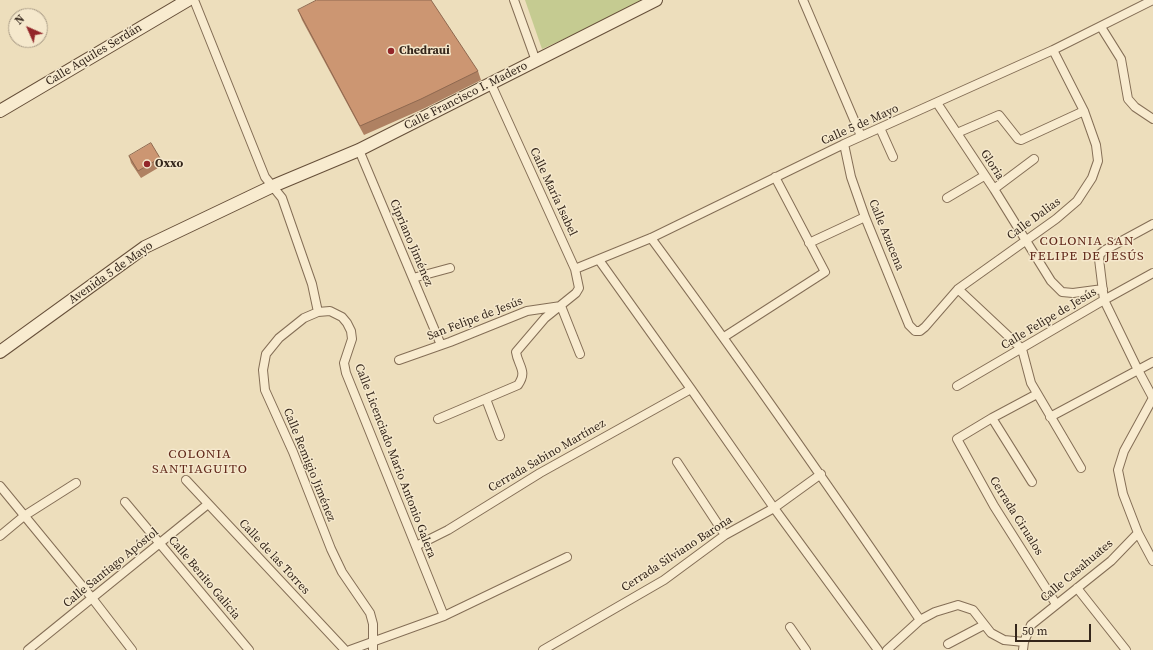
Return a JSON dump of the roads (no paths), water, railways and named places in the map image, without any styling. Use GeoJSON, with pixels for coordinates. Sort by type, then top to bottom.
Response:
{"type":"FeatureCollection","features":[{"type":"Feature","properties":{"kind":"main road","name":"Calle Aquiles Serdán"},"geometry":{"type":"LineString","coordinates":[[0,111],[188,0]]}},
{"type":"Feature","properties":{"kind":"main road","name":"Calle Francisco I. Madero"},"geometry":{"type":"LineString","coordinates":[[273,186],[359,150],[656,0]]}},
{"type":"Feature","properties":{"kind":"main road","name":"Avenida 5 de Mayo"},"geometry":{"type":"LineString","coordinates":[[0,352],[145,247],[273,186]]}},
{"type":"Feature","properties":{"kind":"street"},"geometry":{"type":"LineString","coordinates":[[194,0],[265,177],[282,198],[312,284],[318,312]]}},
{"type":"Feature","properties":{"kind":"street"},"geometry":{"type":"LineString","coordinates":[[514,0],[536,61]]}},
{"type":"Feature","properties":{"kind":"street"},"geometry":{"type":"LineString","coordinates":[[803,0],[861,136]]}},
{"type":"Feature","properties":{"kind":"street","name":"Calle 5 de Mayo"},"geometry":{"type":"LineString","coordinates":[[575,269],[651,238],[861,136],[1053,50],[1153,0]]}},
{"type":"Feature","properties":{"kind":"street"},"geometry":{"type":"LineString","coordinates":[[1101,27],[1121,59],[1128,99],[1135,107],[1153,119]]}},
{"type":"Feature","properties":{"kind":"street","name":"Calle Dalias"},"geometry":{"type":"LineString","coordinates":[[915,331],[920,331],[925,327],[958,289],[1025,240],[1056,220],[1077,201],[1092,178],[1098,161],[1096,145],[1084,111],[1053,50]]}},
{"type":"Feature","properties":{"kind":"street","name":"Calle María Isabel"},"geometry":{"type":"LineString","coordinates":[[491,84],[575,269],[579,288],[560,306]]}},
{"type":"Feature","properties":{"kind":"street","name":"Gloria"},"geometry":{"type":"LineString","coordinates":[[937,103],[994,189],[1051,281],[1062,292],[1073,293],[1103,289]]}},
{"type":"Feature","properties":{"kind":"street"},"geometry":{"type":"LineString","coordinates":[[957,133],[999,115],[1018,139],[1021,140],[1084,111]]}},
{"type":"Feature","properties":{"kind":"street"},"geometry":{"type":"LineString","coordinates":[[880,128],[893,157]]}},
{"type":"Feature","properties":{"kind":"street","name":"Calle Azucena"},"geometry":{"type":"LineString","coordinates":[[844,144],[851,177],[865,217],[909,325],[915,331]]}},
{"type":"Feature","properties":{"kind":"street","name":"Cipriano Jiménez"},"geometry":{"type":"LineString","coordinates":[[359,150],[441,345]]}},
{"type":"Feature","properties":{"kind":"street"},"geometry":{"type":"LineString","coordinates":[[994,189],[1034,159]]}},
{"type":"Feature","properties":{"kind":"street"},"geometry":{"type":"LineString","coordinates":[[947,198],[984,176]]}},
{"type":"Feature","properties":{"kind":"street"},"geometry":{"type":"LineString","coordinates":[[724,337],[825,272],[775,177]]}},
{"type":"Feature","properties":{"kind":"street"},"geometry":{"type":"LineString","coordinates":[[809,243],[865,217]]}},
{"type":"Feature","properties":{"kind":"street"},"geometry":{"type":"LineString","coordinates":[[1153,224],[1105,250],[1100,254],[1099,259],[1104,300],[1153,398],[1124,451],[1118,470],[1123,494],[1138,533],[1153,561]]}},
{"type":"Feature","properties":{"kind":"street"},"geometry":{"type":"LineString","coordinates":[[651,238],[724,337],[920,620]]}},
{"type":"Feature","properties":{"kind":"street"},"geometry":{"type":"LineString","coordinates":[[599,260],[692,389],[774,508],[878,650]]}},
{"type":"Feature","properties":{"kind":"street"},"geometry":{"type":"LineString","coordinates":[[414,278],[450,268]]}},
{"type":"Feature","properties":{"kind":"street","name":"Calle Felipe de Jesús"},"geometry":{"type":"LineString","coordinates":[[957,386],[1153,273]]}},
{"type":"Feature","properties":{"kind":"street"},"geometry":{"type":"LineString","coordinates":[[958,289],[1022,349],[1031,383],[1050,418],[1081,468]]}},
{"type":"Feature","properties":{"kind":"street"},"geometry":{"type":"LineString","coordinates":[[438,419],[518,385],[522,379],[523,372],[516,352],[545,318],[560,306],[580,354]]}},
{"type":"Feature","properties":{"kind":"street","name":"San Felipe de Jesús"},"geometry":{"type":"LineString","coordinates":[[399,360],[527,311],[560,306]]}},
{"type":"Feature","properties":{"kind":"street","name":"Calle Licenciado Mario Antonio Galera"},"geometry":{"type":"LineString","coordinates":[[318,312],[330,311],[342,317],[349,327],[352,340],[344,363],[346,373],[444,616]]}},
{"type":"Feature","properties":{"kind":"street","name":"Calle Remigio Jiménez"},"geometry":{"type":"LineString","coordinates":[[318,312],[304,318],[279,338],[266,354],[263,370],[265,390],[293,452],[323,529],[342,572],[370,613],[373,624],[374,646]]}},
{"type":"Feature","properties":{"kind":"street"},"geometry":{"type":"LineString","coordinates":[[1050,418],[1153,362]]}},
{"type":"Feature","properties":{"kind":"street","name":"Cerrada Sabino Martínez"},"geometry":{"type":"LineString","coordinates":[[416,546],[448,530],[540,473],[692,389]]}},
{"type":"Feature","properties":{"kind":"street"},"geometry":{"type":"LineString","coordinates":[[1032,482],[992,418],[1037,394]]}},
{"type":"Feature","properties":{"kind":"street"},"geometry":{"type":"LineString","coordinates":[[486,399],[500,436]]}},
{"type":"Feature","properties":{"kind":"street","name":"Cerrada Cirualos"},"geometry":{"type":"LineString","coordinates":[[992,418],[956,439],[994,506],[1056,604]]}},
{"type":"Feature","properties":{"kind":"street"},"geometry":{"type":"LineString","coordinates":[[677,462],[725,536]]}},
{"type":"Feature","properties":{"kind":"street","name":"Cerrada Silviano Barona"},"geometry":{"type":"LineString","coordinates":[[543,650],[664,580],[725,536],[774,508],[820,474]]}},
{"type":"Feature","properties":{"kind":"street","name":"Calle de las Torres"},"geometry":{"type":"LineString","coordinates":[[186,480],[345,650]]}},
{"type":"Feature","properties":{"kind":"street"},"geometry":{"type":"LineString","coordinates":[[0,536],[24,516],[76,483]]}},
{"type":"Feature","properties":{"kind":"street"},"geometry":{"type":"LineString","coordinates":[[0,486],[92,598],[132,650]]}},
{"type":"Feature","properties":{"kind":"street","name":"Calle Benito Galicia"},"geometry":{"type":"LineString","coordinates":[[125,502],[249,650]]}},
{"type":"Feature","properties":{"kind":"street","name":"Calle Santiago Apóstol"},"geometry":{"type":"LineString","coordinates":[[28,650],[208,504]]}},
{"type":"Feature","properties":{"kind":"street","name":"Calle Casahuates"},"geometry":{"type":"LineString","coordinates":[[1023,646],[1031,625],[1111,561],[1138,533]]}},
{"type":"Feature","properties":{"kind":"street"},"geometry":{"type":"LineString","coordinates":[[350,650],[374,646],[444,616],[567,556]]}},
{"type":"Feature","properties":{"kind":"street"},"geometry":{"type":"LineString","coordinates":[[1077,588],[1126,650]]}},
{"type":"Feature","properties":{"kind":"street"},"geometry":{"type":"LineString","coordinates":[[887,650],[920,620],[935,612],[958,605],[973,610],[991,633],[1004,640],[1023,646]]}},
{"type":"Feature","properties":{"kind":"street"},"geometry":{"type":"LineString","coordinates":[[948,644],[984,625]]}},
{"type":"Feature","properties":{"kind":"street"},"geometry":{"type":"LineString","coordinates":[[790,627],[806,650]]}},
{"type":"Feature","properties":{"kind":"place","name":"Chedraui"},"geometry":{"type":"Point","coordinates":[391,51]}},
{"type":"Feature","properties":{"kind":"place","name":"Oxxo"},"geometry":{"type":"Point","coordinates":[147,164]}},
{"type":"Feature","properties":{"kind":"district","name":"COLONIA SAN FELIPE DE JESÚS"},"geometry":{"type":"Point","coordinates":[1087,250]}},
{"type":"Feature","properties":{"kind":"district","name":"COLONIA SANTIAGUITO"},"geometry":{"type":"Point","coordinates":[200,462]}}]}
